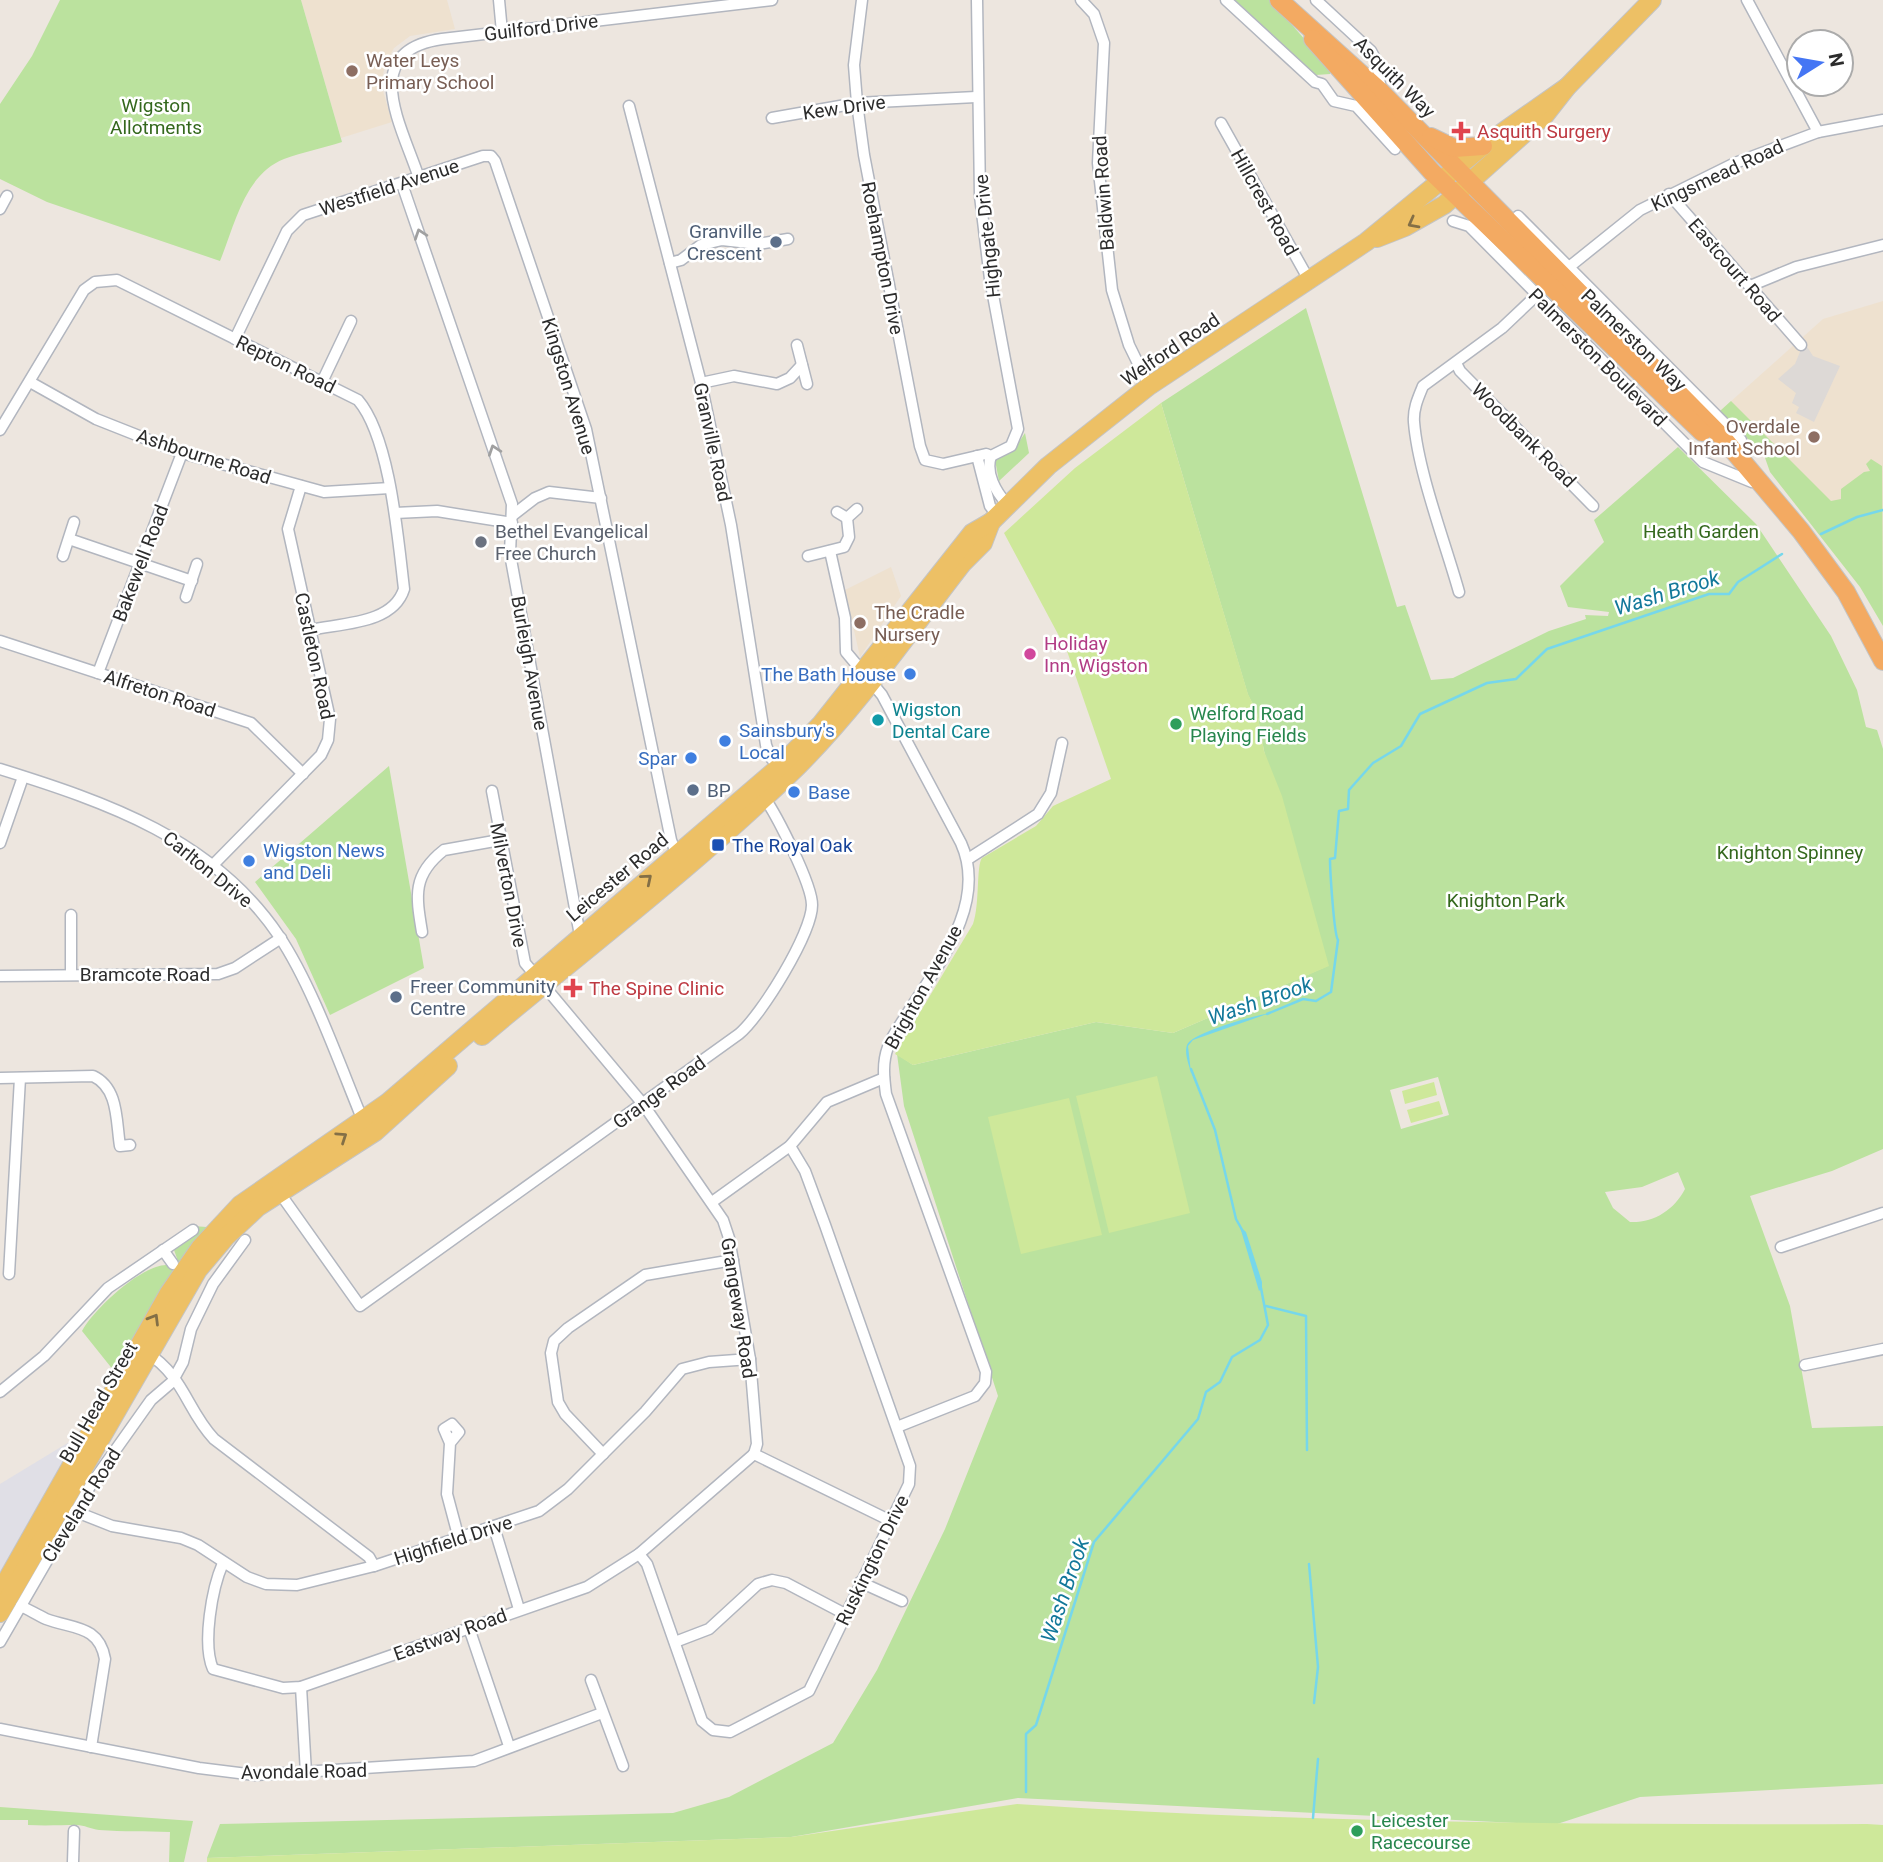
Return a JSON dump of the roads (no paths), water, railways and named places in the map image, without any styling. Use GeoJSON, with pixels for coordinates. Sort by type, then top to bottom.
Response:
{"type":"FeatureCollection","features":[{"type":"Feature","properties":{"kind":"highway","name":"Asquith Way"},"geometry":{"type":"LineString","coordinates":[[1283,3],[1419,130],[1449,175]]}},
{"type":"Feature","properties":{"kind":"highway","name":"Asquith Way"},"geometry":{"type":"LineString","coordinates":[[1283,3],[1337,68],[1463,189]]}},
{"type":"Feature","properties":{"kind":"highway"},"geometry":{"type":"LineString","coordinates":[[1419,130],[1454,148],[1483,146]]}},
{"type":"Feature","properties":{"kind":"highway","name":"Palmerston Way"},"geometry":{"type":"LineString","coordinates":[[1463,189],[1527,242],[1721,436],[1808,540],[1846,592],[1883,661]]}},
{"type":"Feature","properties":{"kind":"highway","name":"Palmerston Way"},"geometry":{"type":"LineString","coordinates":[[1463,189],[1542,290],[1785,513]]}},
{"type":"Feature","properties":{"kind":"highway"},"geometry":{"type":"LineString","coordinates":[[1527,242],[1549,276],[1542,290]]}},
{"type":"Feature","properties":{"kind":"main road","name":"Welford Road"},"geometry":{"type":"LineString","coordinates":[[1366,242],[1405,228],[1463,189],[1545,115],[1567,87],[1652,0]]}},
{"type":"Feature","properties":{"kind":"main road","name":"Welford Road"},"geometry":{"type":"LineString","coordinates":[[998,514],[1071,446],[1149,386],[1366,242],[1483,146],[1567,87]]}},
{"type":"Feature","properties":{"kind":"main road","name":"Leicester Road"},"geometry":{"type":"LineString","coordinates":[[235,1219],[279,1192],[370,1126],[462,1053],[539,979],[833,729],[867,675],[983,543],[998,514]]}},
{"type":"Feature","properties":{"kind":"main road","name":"Leicester Road"},"geometry":{"type":"LineString","coordinates":[[680,861],[764,797],[783,771]]}},
{"type":"Feature","properties":{"kind":"main road","name":"Leicester Road"},"geometry":{"type":"LineString","coordinates":[[235,1219],[278,1178],[370,1126]]}},
{"type":"Feature","properties":{"kind":"main road","name":"Bull Head Street"},"geometry":{"type":"LineString","coordinates":[[0,1613],[144,1350],[184,1270],[235,1219]]}},
{"type":"Feature","properties":{"kind":"main road","name":"Bull Head Street"},"geometry":{"type":"LineString","coordinates":[[0,1592],[144,1350]]}},
{"type":"Feature","properties":{"kind":"street"},"geometry":{"type":"LineString","coordinates":[[499,0],[502,32]]}},
{"type":"Feature","properties":{"kind":"street","name":"Guilford Drive"},"geometry":{"type":"LineString","coordinates":[[419,178],[390,87],[397,61],[410,47],[419,43],[502,32],[772,0]]}},
{"type":"Feature","properties":{"kind":"street","name":"Roehampton Drive"},"geometry":{"type":"LineString","coordinates":[[862,0],[854,65],[857,103],[864,155],[922,455],[935,464],[984,455]]}},
{"type":"Feature","properties":{"kind":"street","name":"Highgate Drive"},"geometry":{"type":"LineString","coordinates":[[976,0],[980,196],[990,279],[1018,429],[1011,446],[984,455]]}},
{"type":"Feature","properties":{"kind":"street","name":"Baldwin Road"},"geometry":{"type":"LineString","coordinates":[[1082,0],[1094,14],[1104,43],[1098,163],[1112,290],[1129,345],[1149,386]]}},
{"type":"Feature","properties":{"kind":"street"},"geometry":{"type":"LineString","coordinates":[[1227,0],[1315,82],[1322,84],[1334,101],[1356,106],[1395,149]]}},
{"type":"Feature","properties":{"kind":"street"},"geometry":{"type":"LineString","coordinates":[[1316,0],[1371,51],[1377,62],[1381,92]]}},
{"type":"Feature","properties":{"kind":"street"},"geometry":{"type":"LineString","coordinates":[[1747,0],[1818,132]]}},
{"type":"Feature","properties":{"kind":"street"},"geometry":{"type":"LineString","coordinates":[[1322,84],[1331,79],[1337,68]]}},
{"type":"Feature","properties":{"kind":"street","name":"Kew Drive"},"geometry":{"type":"LineString","coordinates":[[772,118],[857,103],[976,97]]}},
{"type":"Feature","properties":{"kind":"street","name":"Granville Road"},"geometry":{"type":"LineString","coordinates":[[629,106],[701,383],[731,525],[766,745],[783,771]]}},
{"type":"Feature","properties":{"kind":"street","name":"Kingsmead Road"},"geometry":{"type":"LineString","coordinates":[[1569,267],[1640,210],[1735,163],[1818,132],[1883,120]]}},
{"type":"Feature","properties":{"kind":"street","name":"Hillcrest Road"},"geometry":{"type":"LineString","coordinates":[[1221,123],[1309,280]]}},
{"type":"Feature","properties":{"kind":"street","name":"Westfield Avenue"},"geometry":{"type":"LineString","coordinates":[[235,339],[287,231],[303,215],[491,156]]}},
{"type":"Feature","properties":{"kind":"street","name":"Kingston Avenue"},"geometry":{"type":"LineString","coordinates":[[491,156],[498,167],[586,429],[680,861]]}},
{"type":"Feature","properties":{"kind":"street","name":"Burleigh Avenue"},"geometry":{"type":"LineString","coordinates":[[402,184],[508,491],[512,519],[510,554],[586,940]]}},
{"type":"Feature","properties":{"kind":"street","name":"Eastcourt Road"},"geometry":{"type":"LineString","coordinates":[[1669,194],[1801,345]]}},
{"type":"Feature","properties":{"kind":"street"},"geometry":{"type":"LineString","coordinates":[[0,209],[7,196]]}},
{"type":"Feature","properties":{"kind":"street"},"geometry":{"type":"LineString","coordinates":[[1518,216],[1741,440]]}},
{"type":"Feature","properties":{"kind":"street","name":"Palmerston Boulevard"},"geometry":{"type":"LineString","coordinates":[[1453,221],[1469,226],[1542,290]]}},
{"type":"Feature","properties":{"kind":"street"},"geometry":{"type":"LineString","coordinates":[[670,264],[701,246],[722,240],[758,244],[788,239]]}},
{"type":"Feature","properties":{"kind":"street"},"geometry":{"type":"LineString","coordinates":[[1749,286],[1796,267],[1883,244]]}},
{"type":"Feature","properties":{"kind":"street","name":"Repton Road"},"geometry":{"type":"LineString","coordinates":[[0,430],[84,290],[95,282],[117,280],[358,400],[369,412],[390,488],[404,589],[400,603],[385,614],[310,629]]}},
{"type":"Feature","properties":{"kind":"street"},"geometry":{"type":"LineString","coordinates":[[1459,592],[1418,446],[1414,420],[1417,399],[1423,386],[1502,328],[1542,290]]}},
{"type":"Feature","properties":{"kind":"street"},"geometry":{"type":"LineString","coordinates":[[322,382],[351,321]]}},
{"type":"Feature","properties":{"kind":"street"},"geometry":{"type":"LineString","coordinates":[[797,345],[807,384]]}},
{"type":"Feature","properties":{"kind":"street","name":"Woodbank Road"},"geometry":{"type":"LineString","coordinates":[[1456,363],[1460,371],[1593,506]]}},
{"type":"Feature","properties":{"kind":"street"},"geometry":{"type":"LineString","coordinates":[[701,383],[734,376],[777,384],[790,378],[802,365]]}},
{"type":"Feature","properties":{"kind":"street","name":"Ashbourne Road"},"geometry":{"type":"LineString","coordinates":[[30,382],[96,419],[182,453],[324,492],[390,488]]}},
{"type":"Feature","properties":{"kind":"street","name":"Bakewell Road"},"geometry":{"type":"LineString","coordinates":[[98,673],[182,453]]}},
{"type":"Feature","properties":{"kind":"street"},"geometry":{"type":"LineString","coordinates":[[984,455],[994,486],[998,514]]}},
{"type":"Feature","properties":{"kind":"street","name":"Castleton Road"},"geometry":{"type":"LineString","coordinates":[[211,867],[321,755],[330,731],[288,529],[301,486]]}},
{"type":"Feature","properties":{"kind":"street"},"geometry":{"type":"LineString","coordinates":[[395,513],[437,510],[512,519],[536,498],[549,492],[601,498]]}},
{"type":"Feature","properties":{"kind":"street"},"geometry":{"type":"LineString","coordinates":[[808,556],[830,551],[847,543],[842,515],[857,509]]}},
{"type":"Feature","properties":{"kind":"street"},"geometry":{"type":"LineString","coordinates":[[63,556],[74,522]]}},
{"type":"Feature","properties":{"kind":"street"},"geometry":{"type":"LineString","coordinates":[[69,539],[192,581]]}},
{"type":"Feature","properties":{"kind":"street","name":"Brighton Avenue"},"geometry":{"type":"LineString","coordinates":[[830,551],[845,618],[846,652],[867,675],[895,718],[968,859],[967,905],[955,934],[889,1043],[884,1079],[890,1104],[986,1372],[985,1383],[975,1396],[897,1427]]}},
{"type":"Feature","properties":{"kind":"street"},"geometry":{"type":"LineString","coordinates":[[186,597],[197,564]]}},
{"type":"Feature","properties":{"kind":"street","name":"Alfreton Road"},"geometry":{"type":"LineString","coordinates":[[0,641],[251,723],[303,774]]}},
{"type":"Feature","properties":{"kind":"street"},"geometry":{"type":"LineString","coordinates":[[968,859],[1038,814],[1051,793],[1062,743]]}},
{"type":"Feature","properties":{"kind":"street","name":"Carlton Drive"},"geometry":{"type":"LineString","coordinates":[[0,769],[129,813],[161,831],[249,899],[281,938],[370,1126]]}},
{"type":"Feature","properties":{"kind":"street"},"geometry":{"type":"LineString","coordinates":[[0,843],[23,777]]}},
{"type":"Feature","properties":{"kind":"street","name":"Milverton Drive"},"geometry":{"type":"LineString","coordinates":[[492,791],[525,963],[539,979]]}},
{"type":"Feature","properties":{"kind":"street","name":"Grange Road"},"geometry":{"type":"LineString","coordinates":[[279,1192],[359,1306],[643,1104],[753,1022],[807,925],[812,902],[808,888],[764,797]]}},
{"type":"Feature","properties":{"kind":"street"},"geometry":{"type":"LineString","coordinates":[[422,932],[416,894],[419,879],[437,855],[444,850],[500,840]]}},
{"type":"Feature","properties":{"kind":"street"},"geometry":{"type":"LineString","coordinates":[[71,915],[71,974]]}},
{"type":"Feature","properties":{"kind":"street","name":"Bramcote Road"},"geometry":{"type":"LineString","coordinates":[[0,976],[218,974],[235,968],[281,938]]}},
{"type":"Feature","properties":{"kind":"street","name":"Grangeway Road"},"geometry":{"type":"LineString","coordinates":[[539,979],[643,1104],[723,1220],[751,1359],[757,1444],[754,1454]]}},
{"type":"Feature","properties":{"kind":"street"},"geometry":{"type":"LineString","coordinates":[[0,1078],[93,1076],[103,1080],[113,1098],[120,1146]]}},
{"type":"Feature","properties":{"kind":"street"},"geometry":{"type":"LineString","coordinates":[[9,1274],[20,1078]]}},
{"type":"Feature","properties":{"kind":"street"},"geometry":{"type":"LineString","coordinates":[[712,1202],[790,1146],[827,1102],[871,1081],[884,1079]]}},
{"type":"Feature","properties":{"kind":"street","name":"Ruskington Drive"},"geometry":{"type":"LineString","coordinates":[[639,1554],[646,1564],[702,1721],[713,1730],[730,1732],[809,1691],[889,1520],[909,1484],[910,1466],[897,1427],[809,1182],[790,1146]]}},
{"type":"Feature","properties":{"kind":"street"},"geometry":{"type":"LineString","coordinates":[[1781,1247],[1883,1213]]}},
{"type":"Feature","properties":{"kind":"street"},"geometry":{"type":"LineString","coordinates":[[0,1392],[44,1356],[108,1288],[193,1230]]}},
{"type":"Feature","properties":{"kind":"street"},"geometry":{"type":"LineString","coordinates":[[175,1377],[183,1362],[191,1329],[213,1284],[245,1240]]}},
{"type":"Feature","properties":{"kind":"street"},"geometry":{"type":"LineString","coordinates":[[163,1250],[173,1264]]}},
{"type":"Feature","properties":{"kind":"street"},"geometry":{"type":"LineString","coordinates":[[603,1454],[565,1414],[558,1402],[551,1353],[554,1341],[568,1328],[645,1275],[733,1260]]}},
{"type":"Feature","properties":{"kind":"street"},"geometry":{"type":"LineString","coordinates":[[1805,1365],[1883,1349]]}},
{"type":"Feature","properties":{"kind":"street","name":"Highfield Drive"},"geometry":{"type":"LineString","coordinates":[[144,1350],[175,1377],[203,1427],[214,1439],[369,1557],[374,1566],[539,1511],[568,1489],[682,1369],[709,1362],[751,1359]]}},
{"type":"Feature","properties":{"kind":"street","name":"Cleveland Road"},"geometry":{"type":"LineString","coordinates":[[0,1642],[74,1511],[151,1400],[175,1377]]}},
{"type":"Feature","properties":{"kind":"street"},"geometry":{"type":"LineString","coordinates":[[450,1443],[447,1494],[459,1539]]}},
{"type":"Feature","properties":{"kind":"street"},"geometry":{"type":"LineString","coordinates":[[754,1454],[889,1520]]}},
{"type":"Feature","properties":{"kind":"street","name":"Eastway Road"},"geometry":{"type":"LineString","coordinates":[[223,1563],[219,1573],[206,1655],[213,1669],[283,1688],[301,1687],[587,1587],[639,1554],[754,1454]]}},
{"type":"Feature","properties":{"kind":"street"},"geometry":{"type":"LineString","coordinates":[[74,1511],[112,1526],[181,1538],[265,1584],[297,1585],[374,1566]]}},
{"type":"Feature","properties":{"kind":"street"},"geometry":{"type":"LineString","coordinates":[[494,1527],[519,1609]]}},
{"type":"Feature","properties":{"kind":"street"},"geometry":{"type":"LineString","coordinates":[[675,1642],[709,1629],[758,1584],[772,1580],[786,1583],[845,1614]]}},
{"type":"Feature","properties":{"kind":"street"},"geometry":{"type":"LineString","coordinates":[[860,1582],[902,1601]]}},
{"type":"Feature","properties":{"kind":"street"},"geometry":{"type":"LineString","coordinates":[[21,1606],[47,1619],[86,1629],[103,1647],[105,1659],[92,1746]]}},
{"type":"Feature","properties":{"kind":"street"},"geometry":{"type":"LineString","coordinates":[[469,1628],[509,1746]]}},
{"type":"Feature","properties":{"kind":"street"},"geometry":{"type":"LineString","coordinates":[[591,1680],[623,1766]]}},
{"type":"Feature","properties":{"kind":"street"},"geometry":{"type":"LineString","coordinates":[[301,1687],[306,1773]]}},
{"type":"Feature","properties":{"kind":"street","name":"Avondale Road"},"geometry":{"type":"LineString","coordinates":[[0,1730],[200,1768],[255,1775],[474,1761],[602,1713]]}},
{"type":"Feature","properties":{"kind":"street"},"geometry":{"type":"LineString","coordinates":[[73,1862],[74,1831]]}},
{"type":"Feature","properties":{"kind":"water"},"geometry":{"type":"Polygon","coordinates":[[[1270,1013],[1193,1040],[1188,1046],[1191,1073],[1186,1052],[1187,1045],[1191,1040],[1225,1025],[1270,1013]]]}},
{"type":"Feature","properties":{"kind":"water"},"geometry":{"type":"Polygon","coordinates":[[[1240,1227],[1246,1232],[1262,1282],[1259,1291],[1240,1227]]]}},
{"type":"Feature","properties":{"kind":"waterway","name":"Wash Brook"},"geometry":{"type":"LineString","coordinates":[[1821,534],[1857,517],[1883,510]]}},
{"type":"Feature","properties":{"kind":"waterway","name":"Wash Brook"},"geometry":{"type":"LineString","coordinates":[[1267,1014],[1303,999],[1316,1001],[1331,992],[1338,940],[1330,859],[1335,858],[1339,811],[1348,809],[1349,790],[1373,763],[1401,746],[1420,714],[1487,683],[1516,679],[1547,649],[1709,594],[1729,594],[1738,582],[1782,554]]}},
{"type":"Feature","properties":{"kind":"waterway","name":"Wash Brook"},"geometry":{"type":"LineString","coordinates":[[1191,1069],[1215,1130],[1236,1219],[1245,1235]]}},
{"type":"Feature","properties":{"kind":"waterway","name":"Wash Brook"},"geometry":{"type":"LineString","coordinates":[[1026,1792],[1026,1734],[1036,1725],[1094,1542],[1198,1419],[1206,1392],[1220,1382],[1232,1357],[1260,1340],[1268,1325],[1261,1288]]}},
{"type":"Feature","properties":{"kind":"waterway"},"geometry":{"type":"LineString","coordinates":[[1266,1306],[1306,1316],[1307,1450]]}},
{"type":"Feature","properties":{"kind":"waterway"},"geometry":{"type":"LineString","coordinates":[[1309,1564],[1318,1667],[1314,1703]]}},
{"type":"Feature","properties":{"kind":"waterway"},"geometry":{"type":"LineString","coordinates":[[1313,1818],[1318,1759]]}},
{"type":"Feature","properties":{"kind":"place","name":"Water Leys Primary School"},"geometry":{"type":"Point","coordinates":[352,71]}},
{"type":"Feature","properties":{"kind":"place","name":"Asquith Surgery"},"geometry":{"type":"Point","coordinates":[1461,131]}},
{"type":"Feature","properties":{"kind":"place","name":"Granville Crescent"},"geometry":{"type":"Point","coordinates":[776,242]}},
{"type":"Feature","properties":{"kind":"place","name":"Overdale Infant School"},"geometry":{"type":"Point","coordinates":[1814,437]}},
{"type":"Feature","properties":{"kind":"place","name":"Bethel Evangelical Free Church"},"geometry":{"type":"Point","coordinates":[481,542]}},
{"type":"Feature","properties":{"kind":"place","name":"The Cradle Nursery"},"geometry":{"type":"Point","coordinates":[860,623]}},
{"type":"Feature","properties":{"kind":"place","name":"Holiday Inn, Wigston"},"geometry":{"type":"Point","coordinates":[1030,654]}},
{"type":"Feature","properties":{"kind":"place","name":"The Bath House"},"geometry":{"type":"Point","coordinates":[910,674]}},
{"type":"Feature","properties":{"kind":"place","name":"Wigston Dental Care"},"geometry":{"type":"Point","coordinates":[878,720]}},
{"type":"Feature","properties":{"kind":"place","name":"Welford Road Playing Fields"},"geometry":{"type":"Point","coordinates":[1176,724]}},
{"type":"Feature","properties":{"kind":"place","name":"Sainsbury's Local"},"geometry":{"type":"Point","coordinates":[725,741]}},
{"type":"Feature","properties":{"kind":"place","name":"Spar"},"geometry":{"type":"Point","coordinates":[691,758]}},
{"type":"Feature","properties":{"kind":"place","name":"BP"},"geometry":{"type":"Point","coordinates":[693,790]}},
{"type":"Feature","properties":{"kind":"place","name":"Base"},"geometry":{"type":"Point","coordinates":[794,792]}},
{"type":"Feature","properties":{"kind":"place","name":"The Royal Oak"},"geometry":{"type":"Point","coordinates":[718,845]}},
{"type":"Feature","properties":{"kind":"place","name":"Wigston News and Deli"},"geometry":{"type":"Point","coordinates":[249,861]}},
{"type":"Feature","properties":{"kind":"place","name":"The Spine Clinic"},"geometry":{"type":"Point","coordinates":[573,988]}},
{"type":"Feature","properties":{"kind":"place","name":"Freer Community Centre"},"geometry":{"type":"Point","coordinates":[396,997]}},
{"type":"Feature","properties":{"kind":"place","name":"Leicester Racecourse"},"geometry":{"type":"Point","coordinates":[1357,1831]}},
{"type":"Feature","properties":{"kind":"park label","name":"Wigston Allotments"},"geometry":{"type":"Point","coordinates":[156,116]}},
{"type":"Feature","properties":{"kind":"park label","name":"Heath Garden"},"geometry":{"type":"Point","coordinates":[1701,531]}},
{"type":"Feature","properties":{"kind":"park label","name":"Knighton Spinney"},"geometry":{"type":"Point","coordinates":[1790,852]}},
{"type":"Feature","properties":{"kind":"park label","name":"Knighton Park"},"geometry":{"type":"Point","coordinates":[1506,900]}}]}
